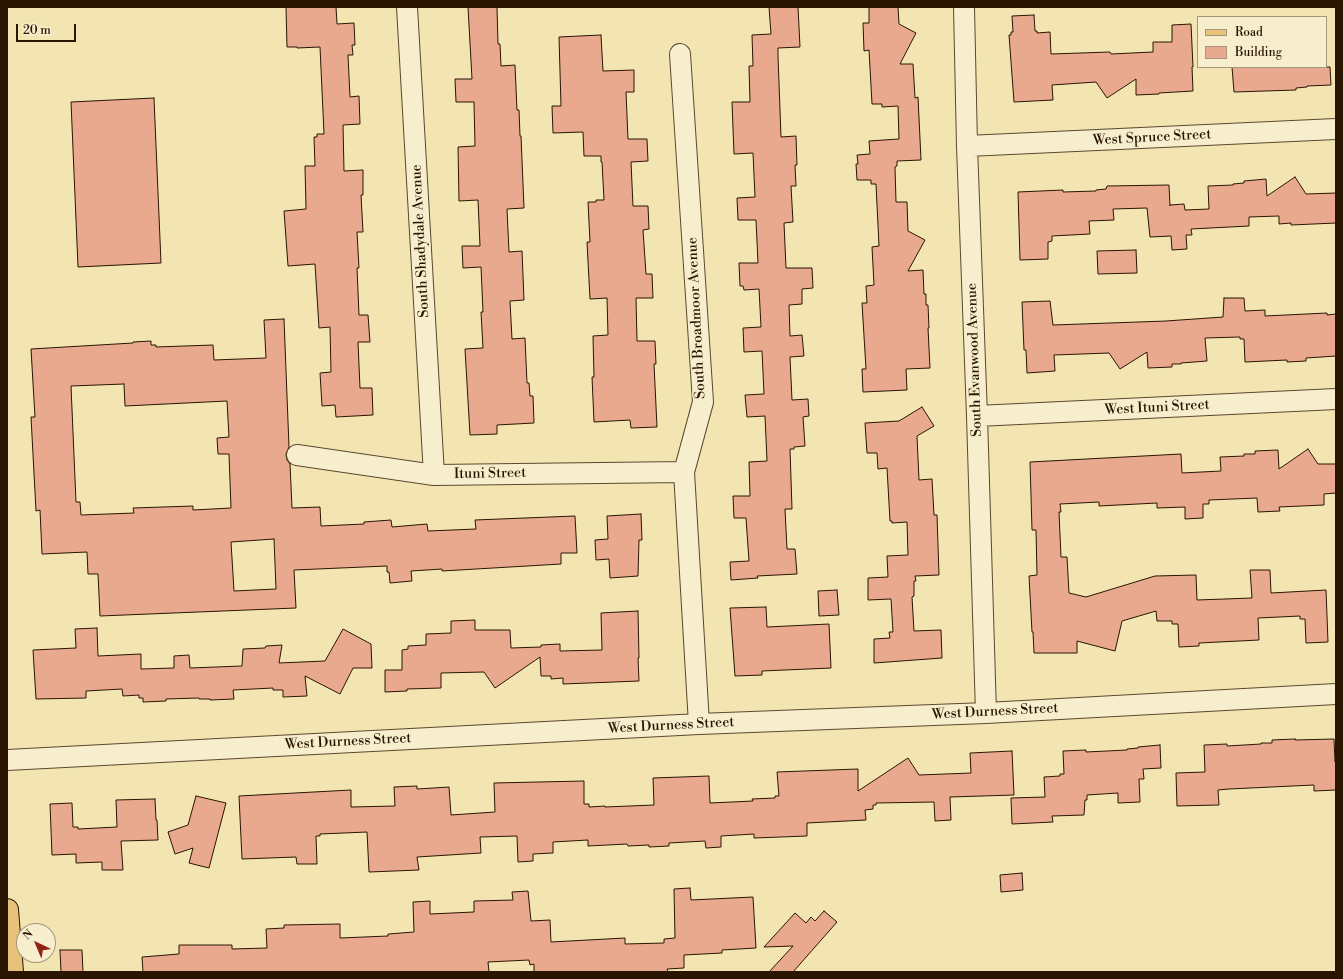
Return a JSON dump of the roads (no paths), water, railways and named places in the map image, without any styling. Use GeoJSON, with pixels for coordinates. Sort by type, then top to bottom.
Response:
{"type":"FeatureCollection","features":[{"type":"Feature","properties":{"kind":"main road"},"geometry":{"type":"LineString","coordinates":[[7,910],[12,972]]}},
{"type":"Feature","properties":{"kind":"street","name":"South Shadydale Avenue"},"geometry":{"type":"LineString","coordinates":[[408,7],[434,475]]}},
{"type":"Feature","properties":{"kind":"street","name":"South Evanwood Avenue"},"geometry":{"type":"LineString","coordinates":[[964,7],[967,146],[986,712]]}},
{"type":"Feature","properties":{"kind":"street","name":"South Broadmoor Avenue"},"geometry":{"type":"LineString","coordinates":[[680,54],[703,402],[684,472],[700,724]]}},
{"type":"Feature","properties":{"kind":"street","name":"West Spruce Street"},"geometry":{"type":"LineString","coordinates":[[967,146],[1336,129]]}},
{"type":"Feature","properties":{"kind":"street","name":"West Ituni Street"},"geometry":{"type":"LineString","coordinates":[[977,416],[1336,399]]}},
{"type":"Feature","properties":{"kind":"street","name":"Ituni Street"},"geometry":{"type":"LineString","coordinates":[[297,455],[434,475],[684,472]]}},
{"type":"Feature","properties":{"kind":"street","name":"West Durness Street"},"geometry":{"type":"LineString","coordinates":[[7,760],[700,724],[986,712],[1336,694]]}}]}
